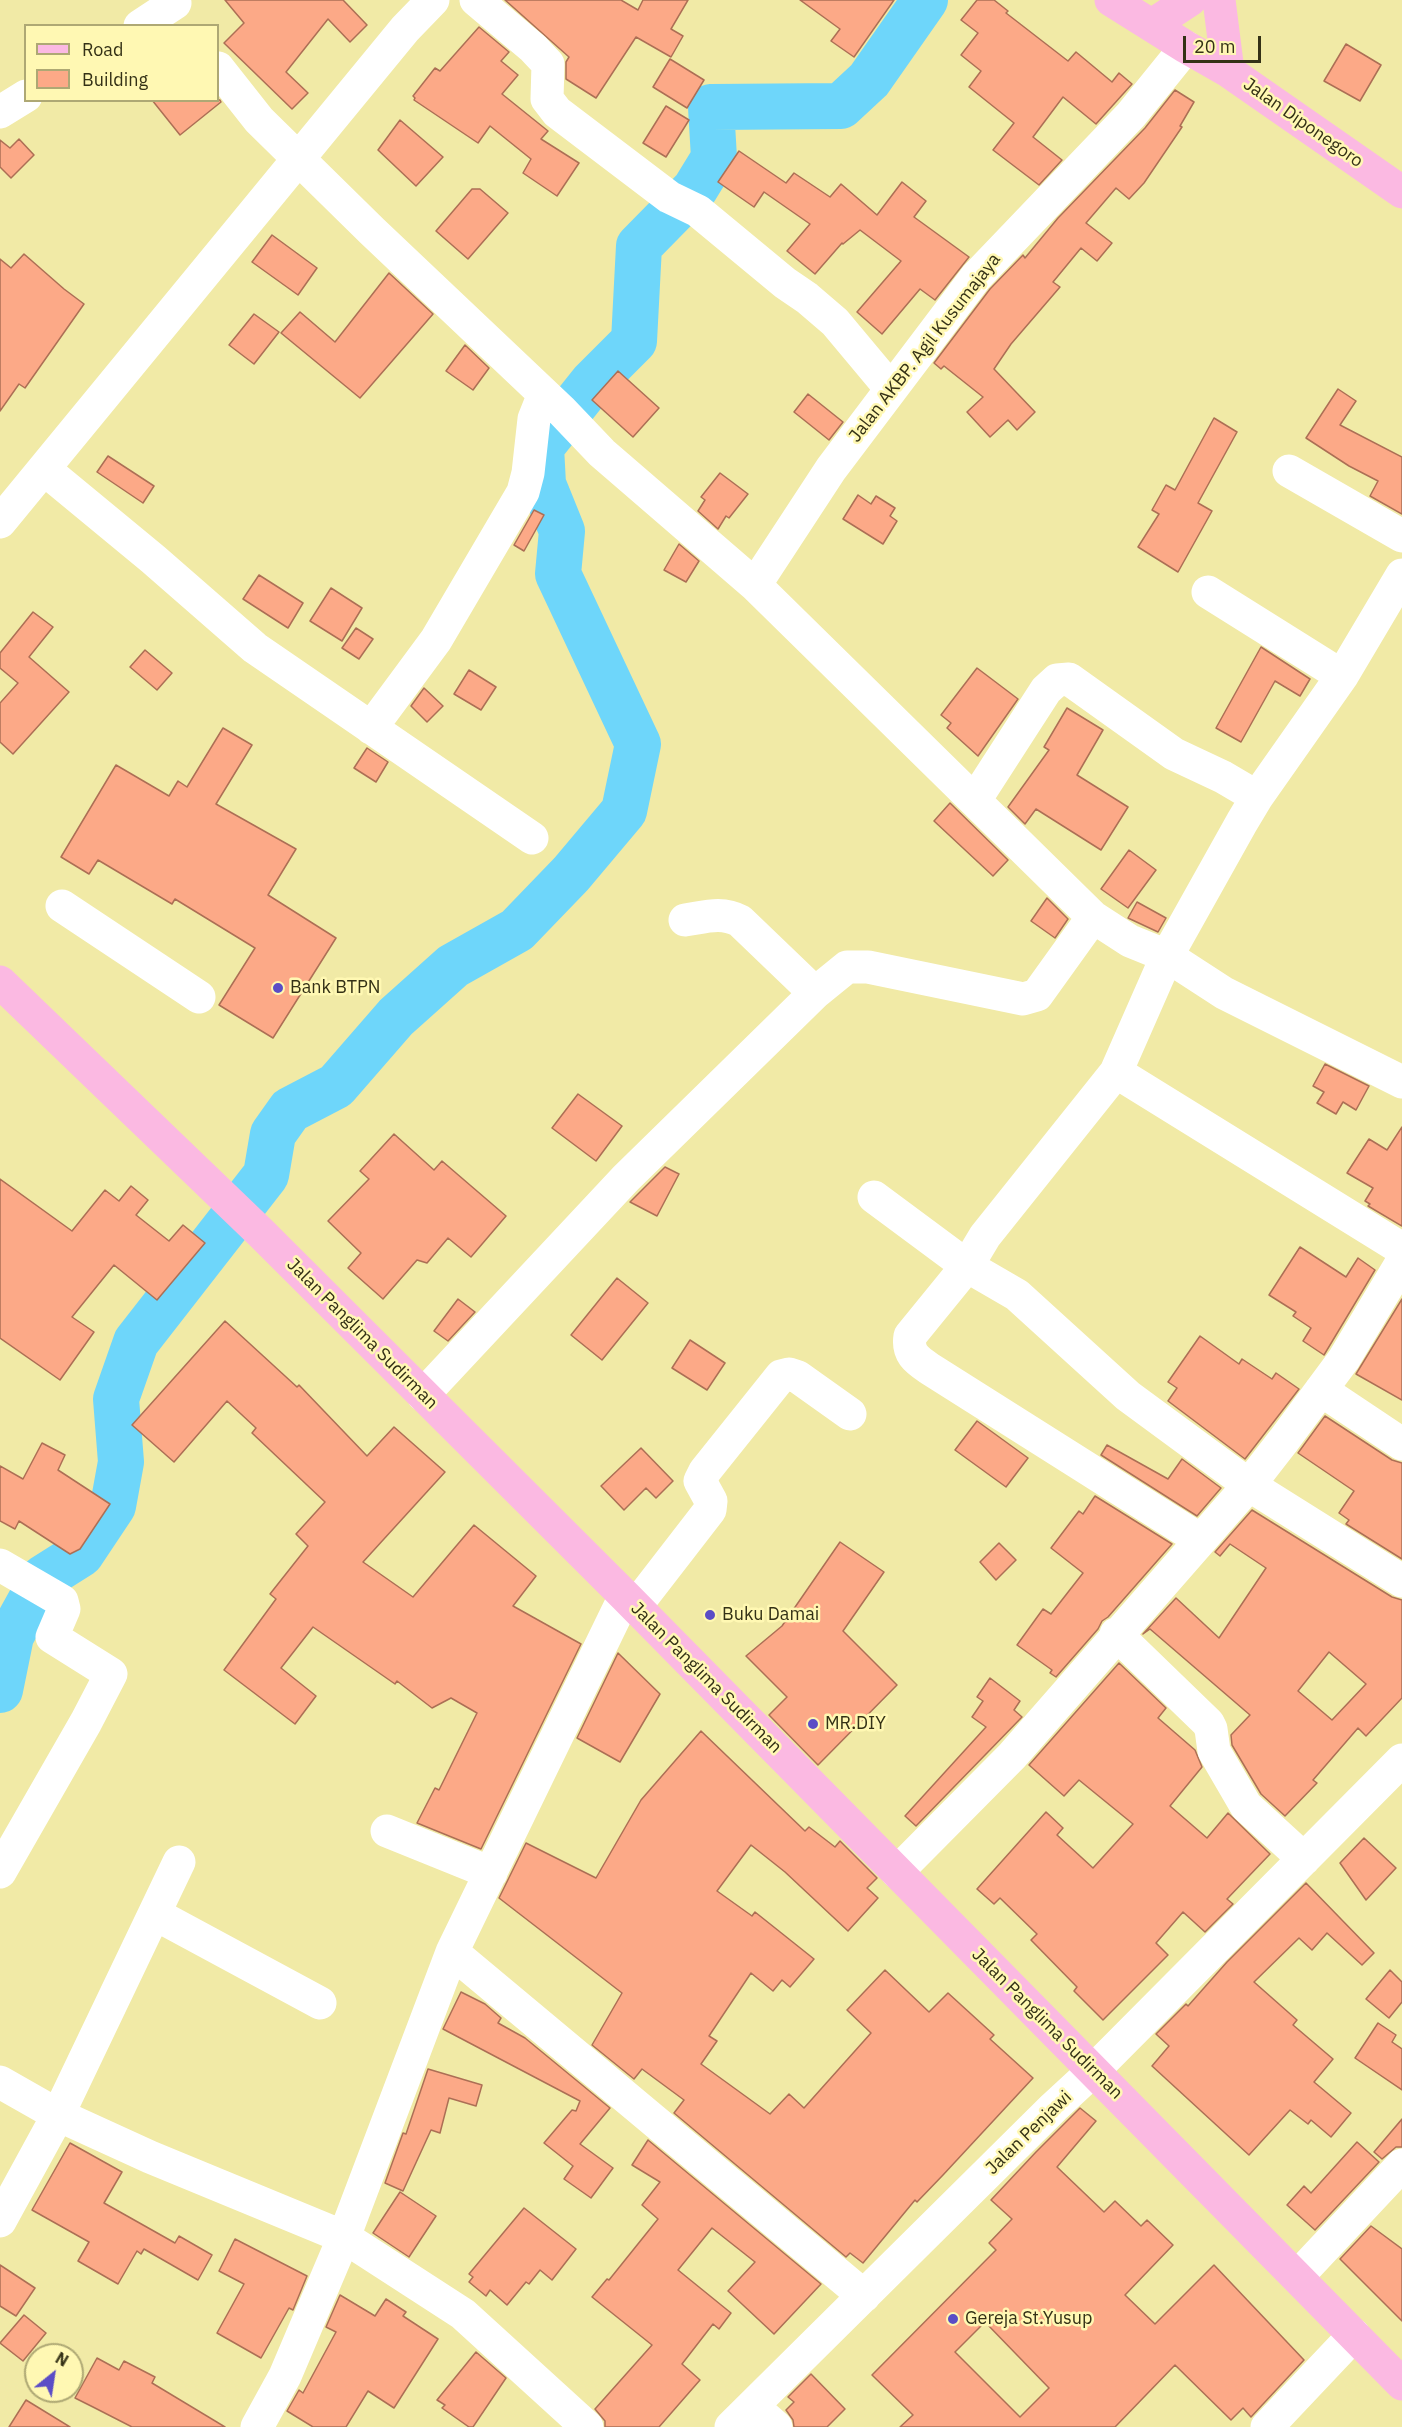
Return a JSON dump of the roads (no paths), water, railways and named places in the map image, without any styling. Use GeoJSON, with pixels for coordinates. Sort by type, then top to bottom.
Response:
{"type":"FeatureCollection","features":[{"type":"Feature","properties":{"kind":"main road","name":"Jalan Diponegoro"},"geometry":{"type":"LineString","coordinates":[[1111,0],[1228,71],[1402,192]]}},
{"type":"Feature","properties":{"kind":"main road"},"geometry":{"type":"LineString","coordinates":[[1152,25],[1190,0]]}},
{"type":"Feature","properties":{"kind":"main road"},"geometry":{"type":"LineString","coordinates":[[1219,0],[1228,71]]}},
{"type":"Feature","properties":{"kind":"main road","name":"Jalan Panglima Sudirman"},"geometry":{"type":"LineString","coordinates":[[0,982],[261,1233],[630,1601],[1402,2384]]}},
{"type":"Feature","properties":{"kind":"street"},"geometry":{"type":"LineString","coordinates":[[0,522],[405,29],[433,0]]}},
{"type":"Feature","properties":{"kind":"street"},"geometry":{"type":"LineString","coordinates":[[476,0],[533,48],[548,64],[547,99],[557,112],[669,197],[698,211],[835,322],[891,389]]}},
{"type":"Feature","properties":{"kind":"street"},"geometry":{"type":"LineString","coordinates":[[145,24],[178,10]]}},
{"type":"Feature","properties":{"kind":"street","name":"Jalan AKBP. Agil Kusumajaya"},"geometry":{"type":"LineString","coordinates":[[755,585],[831,469],[976,277],[1131,115],[1186,47]]}},
{"type":"Feature","properties":{"kind":"street"},"geometry":{"type":"LineString","coordinates":[[219,69],[259,120],[482,338],[553,402],[602,453],[755,585],[1093,917],[1130,941],[1167,956],[1224,993],[1402,1082]]}},
{"type":"Feature","properties":{"kind":"street"},"geometry":{"type":"LineString","coordinates":[[0,112],[24,97]]}},
{"type":"Feature","properties":{"kind":"street"},"geometry":{"type":"LineString","coordinates":[[371,728],[436,640],[523,492],[528,473],[534,419],[553,402]]}},
{"type":"Feature","properties":{"kind":"street"},"geometry":{"type":"LineString","coordinates":[[44,469],[153,559],[255,648],[532,838]]}},
{"type":"Feature","properties":{"kind":"street"},"geometry":{"type":"LineString","coordinates":[[1289,471],[1402,536]]}},
{"type":"Feature","properties":{"kind":"street"},"geometry":{"type":"LineString","coordinates":[[1199,1539],[940,1376],[911,1354],[910,1336],[967,1266],[985,1236],[1116,1072],[1167,956],[1257,797],[1342,676],[1402,575]]}},
{"type":"Feature","properties":{"kind":"street"},"geometry":{"type":"LineString","coordinates":[[1209,592],[1342,676]]}},
{"type":"Feature","properties":{"kind":"street"},"geometry":{"type":"LineString","coordinates":[[975,800],[1046,690],[1057,680],[1069,679],[1174,754],[1223,777],[1257,797]]}},
{"type":"Feature","properties":{"kind":"street"},"geometry":{"type":"LineString","coordinates":[[62,906],[199,997]]}},
{"type":"Feature","properties":{"kind":"street"},"geometry":{"type":"LineString","coordinates":[[685,920],[721,914],[740,921],[815,993]]}},
{"type":"Feature","properties":{"kind":"street"},"geometry":{"type":"LineString","coordinates":[[423,1395],[626,1178],[815,993],[847,967],[857,966],[1023,999],[1037,995],[1093,917]]}},
{"type":"Feature","properties":{"kind":"street"},"geometry":{"type":"LineString","coordinates":[[1116,1072],[1402,1249]]}},
{"type":"Feature","properties":{"kind":"street"},"geometry":{"type":"LineString","coordinates":[[874,1197],[967,1266],[1017,1295],[1128,1396],[1249,1485],[1402,1581]]}},
{"type":"Feature","properties":{"kind":"street"},"geometry":{"type":"LineString","coordinates":[[897,1872],[1012,1756],[1199,1539],[1249,1485],[1344,1359],[1402,1262]]}},
{"type":"Feature","properties":{"kind":"street"},"geometry":{"type":"LineString","coordinates":[[257,2427],[285,2376],[344,2237],[452,1952],[630,1601],[710,1510],[711,1501],[700,1481],[705,1471],[781,1376],[789,1374],[798,1377],[850,1414]]}},
{"type":"Feature","properties":{"kind":"street"},"geometry":{"type":"LineString","coordinates":[[1321,1390],[1402,1444]]}},
{"type":"Feature","properties":{"kind":"street"},"geometry":{"type":"LineString","coordinates":[[0,1872],[111,1674],[52,1637],[64,1609],[62,1601],[5,1568]]}},
{"type":"Feature","properties":{"kind":"street"},"geometry":{"type":"LineString","coordinates":[[1116,1634],[1208,1723],[1214,1751],[1246,1806],[1304,1859]]}},
{"type":"Feature","properties":{"kind":"street","name":"Jalan Penjawi"},"geometry":{"type":"LineString","coordinates":[[753,2420],[864,2296],[1054,2107],[1094,2071],[1304,1859],[1397,1773]]}},
{"type":"Feature","properties":{"kind":"street"},"geometry":{"type":"LineString","coordinates":[[387,1831],[491,1873]]}},
{"type":"Feature","properties":{"kind":"street"},"geometry":{"type":"LineString","coordinates":[[0,2221],[58,2115],[179,1862]]}},
{"type":"Feature","properties":{"kind":"street"},"geometry":{"type":"LineString","coordinates":[[154,1914],[320,2003]]}},
{"type":"Feature","properties":{"kind":"street"},"geometry":{"type":"LineString","coordinates":[[452,1952],[864,2296]]}},
{"type":"Feature","properties":{"kind":"street"},"geometry":{"type":"LineString","coordinates":[[0,2082],[58,2115],[150,2157],[344,2237],[463,2314],[587,2427]]}},
{"type":"Feature","properties":{"kind":"street"},"geometry":{"type":"LineString","coordinates":[[1297,2277],[1402,2165]]}},
{"type":"Feature","properties":{"kind":"street"},"geometry":{"type":"LineString","coordinates":[[1267,2427],[1354,2335]]}},
{"type":"Feature","properties":{"kind":"waterway"},"geometry":{"type":"LineString","coordinates":[[0,1690],[11,1636],[43,1578],[81,1554],[113,1506],[121,1462],[116,1399],[136,1342],[266,1175],[273,1134],[290,1110],[336,1086],[396,1017],[453,966],[517,930],[571,874],[624,811],[638,744],[558,574],[562,531],[543,484],[541,447],[592,383],[634,341],[639,246],[695,189],[714,158],[711,107],[841,106],[869,80],[925,0]]}},
{"type":"Feature","properties":{"kind":"place","name":"Bank BTPN"},"geometry":{"type":"Point","coordinates":[278,988]}},
{"type":"Feature","properties":{"kind":"place","name":"Buku Damai"},"geometry":{"type":"Point","coordinates":[710,1615]}},
{"type":"Feature","properties":{"kind":"place","name":"MR.DIY"},"geometry":{"type":"Point","coordinates":[813,1724]}},
{"type":"Feature","properties":{"kind":"place","name":"Gereja St.Yusup"},"geometry":{"type":"Point","coordinates":[953,2319]}}]}
